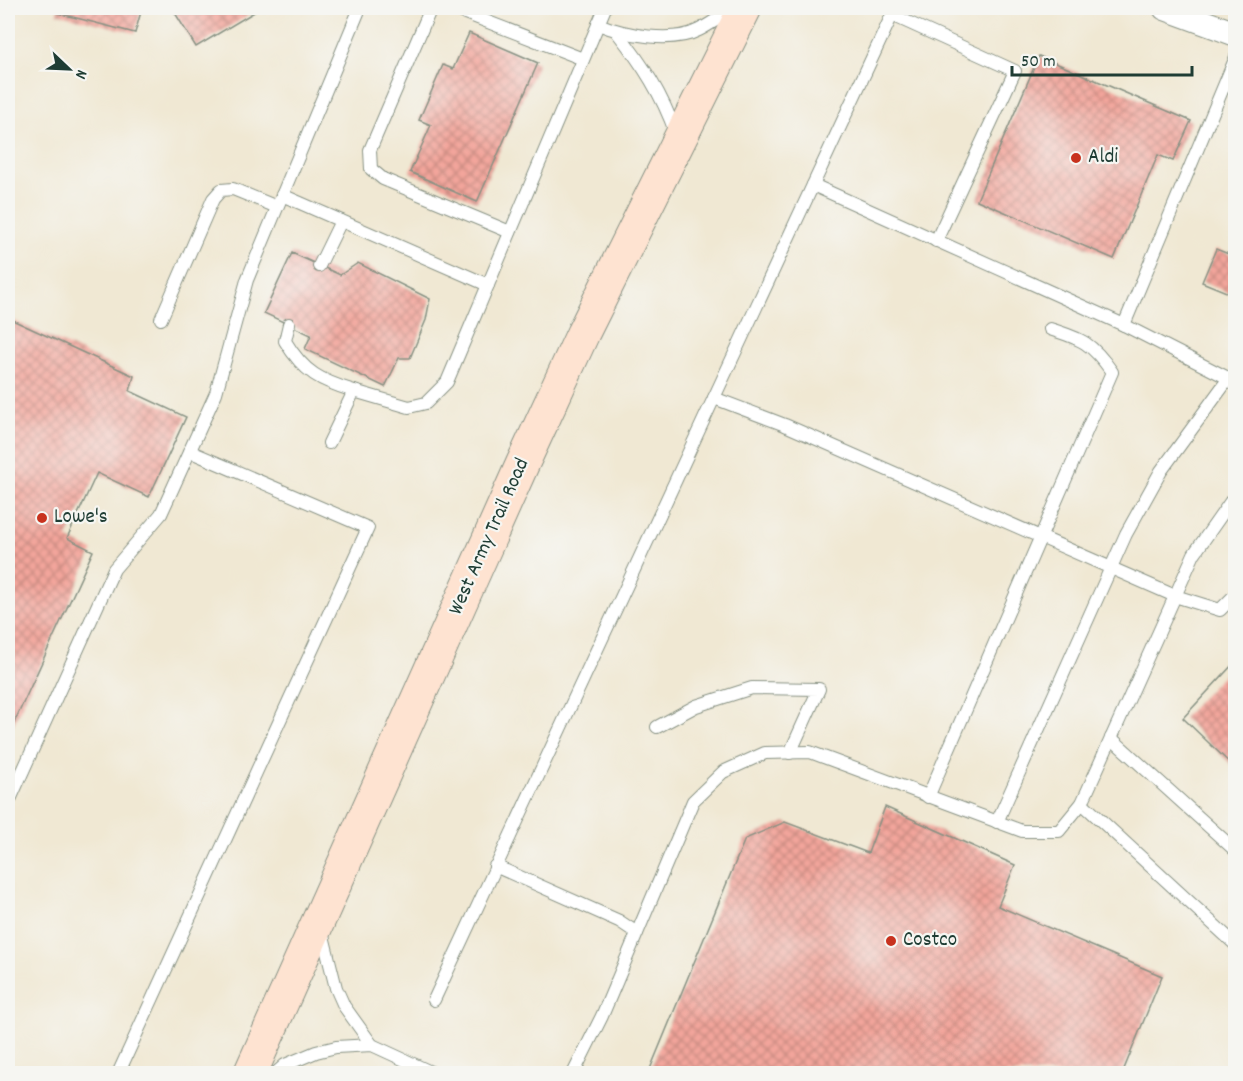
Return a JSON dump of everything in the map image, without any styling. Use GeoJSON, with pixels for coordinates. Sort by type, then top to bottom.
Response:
{"type":"FeatureCollection","features":[{"type":"Feature","properties":{"kind":"main road","name":"West Army Trail Road"},"geometry":{"type":"LineString","coordinates":[[250,1074],[526,455],[583,333],[745,8]]}},
{"type":"Feature","properties":{"kind":"street"},"geometry":{"type":"LineString","coordinates":[[1165,8],[1236,34]]}},
{"type":"Feature","properties":{"kind":"lane"},"geometry":{"type":"LineString","coordinates":[[8,804],[114,569],[162,514],[216,393],[248,280],[360,8]]}},
{"type":"Feature","properties":{"kind":"lane"},"geometry":{"type":"LineString","coordinates":[[431,8],[370,150],[371,168],[383,179],[510,232]]}},
{"type":"Feature","properties":{"kind":"lane"},"geometry":{"type":"LineString","coordinates":[[452,8],[583,59]]}},
{"type":"Feature","properties":{"kind":"lane"},"geometry":{"type":"LineString","coordinates":[[289,324],[285,341],[293,355],[323,381],[409,408],[426,404],[447,382],[605,8]]}},
{"type":"Feature","properties":{"kind":"lane"},"geometry":{"type":"LineString","coordinates":[[598,24],[617,32],[668,38],[697,32],[734,8]]}},
{"type":"Feature","properties":{"kind":"lane"},"geometry":{"type":"LineString","coordinates":[[434,1000],[892,15],[1015,71],[936,241]]}},
{"type":"Feature","properties":{"kind":"lane"},"geometry":{"type":"LineString","coordinates":[[617,32],[642,64],[666,105],[679,141]]}},
{"type":"Feature","properties":{"kind":"lane"},"geometry":{"type":"LineString","coordinates":[[1124,325],[1236,57]]}},
{"type":"Feature","properties":{"kind":"lane"},"geometry":{"type":"LineString","coordinates":[[813,185],[1124,325],[1232,380],[1161,471],[1126,534],[997,822]]}},
{"type":"Feature","properties":{"kind":"lane"},"geometry":{"type":"LineString","coordinates":[[161,319],[213,199],[220,190],[233,189],[280,201],[341,221],[488,285]]}},
{"type":"Feature","properties":{"kind":"lane"},"geometry":{"type":"LineString","coordinates":[[319,266],[341,221]]}},
{"type":"Feature","properties":{"kind":"lane"},"geometry":{"type":"LineString","coordinates":[[928,797],[1112,372],[1099,354],[1081,339],[1050,329]]}},
{"type":"Feature","properties":{"kind":"lane"},"geometry":{"type":"LineString","coordinates":[[329,443],[354,391]]}},
{"type":"Feature","properties":{"kind":"lane"},"geometry":{"type":"LineString","coordinates":[[714,398],[785,425],[1175,596],[1220,610],[1236,594]]}},
{"type":"Feature","properties":{"kind":"lane"},"geometry":{"type":"LineString","coordinates":[[118,1074],[368,528],[189,451]]}},
{"type":"Feature","properties":{"kind":"lane"},"geometry":{"type":"LineString","coordinates":[[573,1074],[602,1016],[693,801],[723,772],[765,753],[810,752],[1022,831],[1059,831],[1082,803],[1194,554],[1236,494]]}},
{"type":"Feature","properties":{"kind":"lane"},"geometry":{"type":"LineString","coordinates":[[657,727],[696,706],[752,688],[819,689],[790,753]]}},
{"type":"Feature","properties":{"kind":"lane"},"geometry":{"type":"LineString","coordinates":[[1111,738],[1236,851]]}},
{"type":"Feature","properties":{"kind":"lane"},"geometry":{"type":"LineString","coordinates":[[1082,803],[1236,945]]}},
{"type":"Feature","properties":{"kind":"lane"},"geometry":{"type":"LineString","coordinates":[[495,866],[618,921],[638,933]]}},
{"type":"Feature","properties":{"kind":"lane"},"geometry":{"type":"LineString","coordinates":[[319,922],[336,988],[344,1006],[372,1045]]}},
{"type":"Feature","properties":{"kind":"lane"},"geometry":{"type":"LineString","coordinates":[[275,1074],[285,1065],[316,1052],[336,1047],[372,1045],[435,1074]]}},
{"type":"Feature","properties":{"kind":"building"},"geometry":{"type":"Polygon","coordinates":[[[58,8],[142,8],[135,33],[57,13],[58,8]]]}},
{"type":"Feature","properties":{"kind":"building"},"geometry":{"type":"Polygon","coordinates":[[[172,8],[261,8],[196,47],[172,8]]]}},
{"type":"Feature","properties":{"kind":"building"},"geometry":{"type":"Polygon","coordinates":[[[469,33],[538,63],[477,202],[410,172],[431,125],[419,120],[443,65],[453,69],[469,33]]]}},
{"type":"Feature","properties":{"kind":"building","name":"Aldi"},"geometry":{"type":"Polygon","coordinates":[[[1039,56],[1191,121],[1173,161],[1158,155],[1114,259],[977,200],[1039,56]]]}},
{"type":"Feature","properties":{"kind":"building"},"geometry":{"type":"Polygon","coordinates":[[[1216,249],[1236,257],[1236,296],[1202,282],[1216,249]]]}},
{"type":"Feature","properties":{"kind":"building"},"geometry":{"type":"Polygon","coordinates":[[[292,253],[340,275],[358,263],[430,299],[426,320],[410,358],[399,358],[385,387],[305,349],[311,335],[264,313],[292,253]]]}},
{"type":"Feature","properties":{"kind":"building","name":"Lowe's"},"geometry":{"type":"Polygon","coordinates":[[[8,318],[134,376],[130,391],[186,417],[149,497],[97,473],[67,538],[93,551],[8,736],[8,318]]]}},
{"type":"Feature","properties":{"kind":"building"},"geometry":{"type":"Polygon","coordinates":[[[1236,661],[1236,769],[1183,718],[1236,661]]]}},
{"type":"Feature","properties":{"kind":"building","name":"Costco"},"geometry":{"type":"Polygon","coordinates":[[[885,807],[1015,865],[998,906],[1162,976],[1122,1074],[648,1074],[745,839],[785,822],[868,853],[885,807]]]}},
{"type":"Feature","properties":{"kind":"place","name":"Aldi"},"geometry":{"type":"Point","coordinates":[1076,158]}},
{"type":"Feature","properties":{"kind":"place","name":"Lowe's"},"geometry":{"type":"Point","coordinates":[42,518]}},
{"type":"Feature","properties":{"kind":"place","name":"Costco"},"geometry":{"type":"Point","coordinates":[891,941]}}]}
